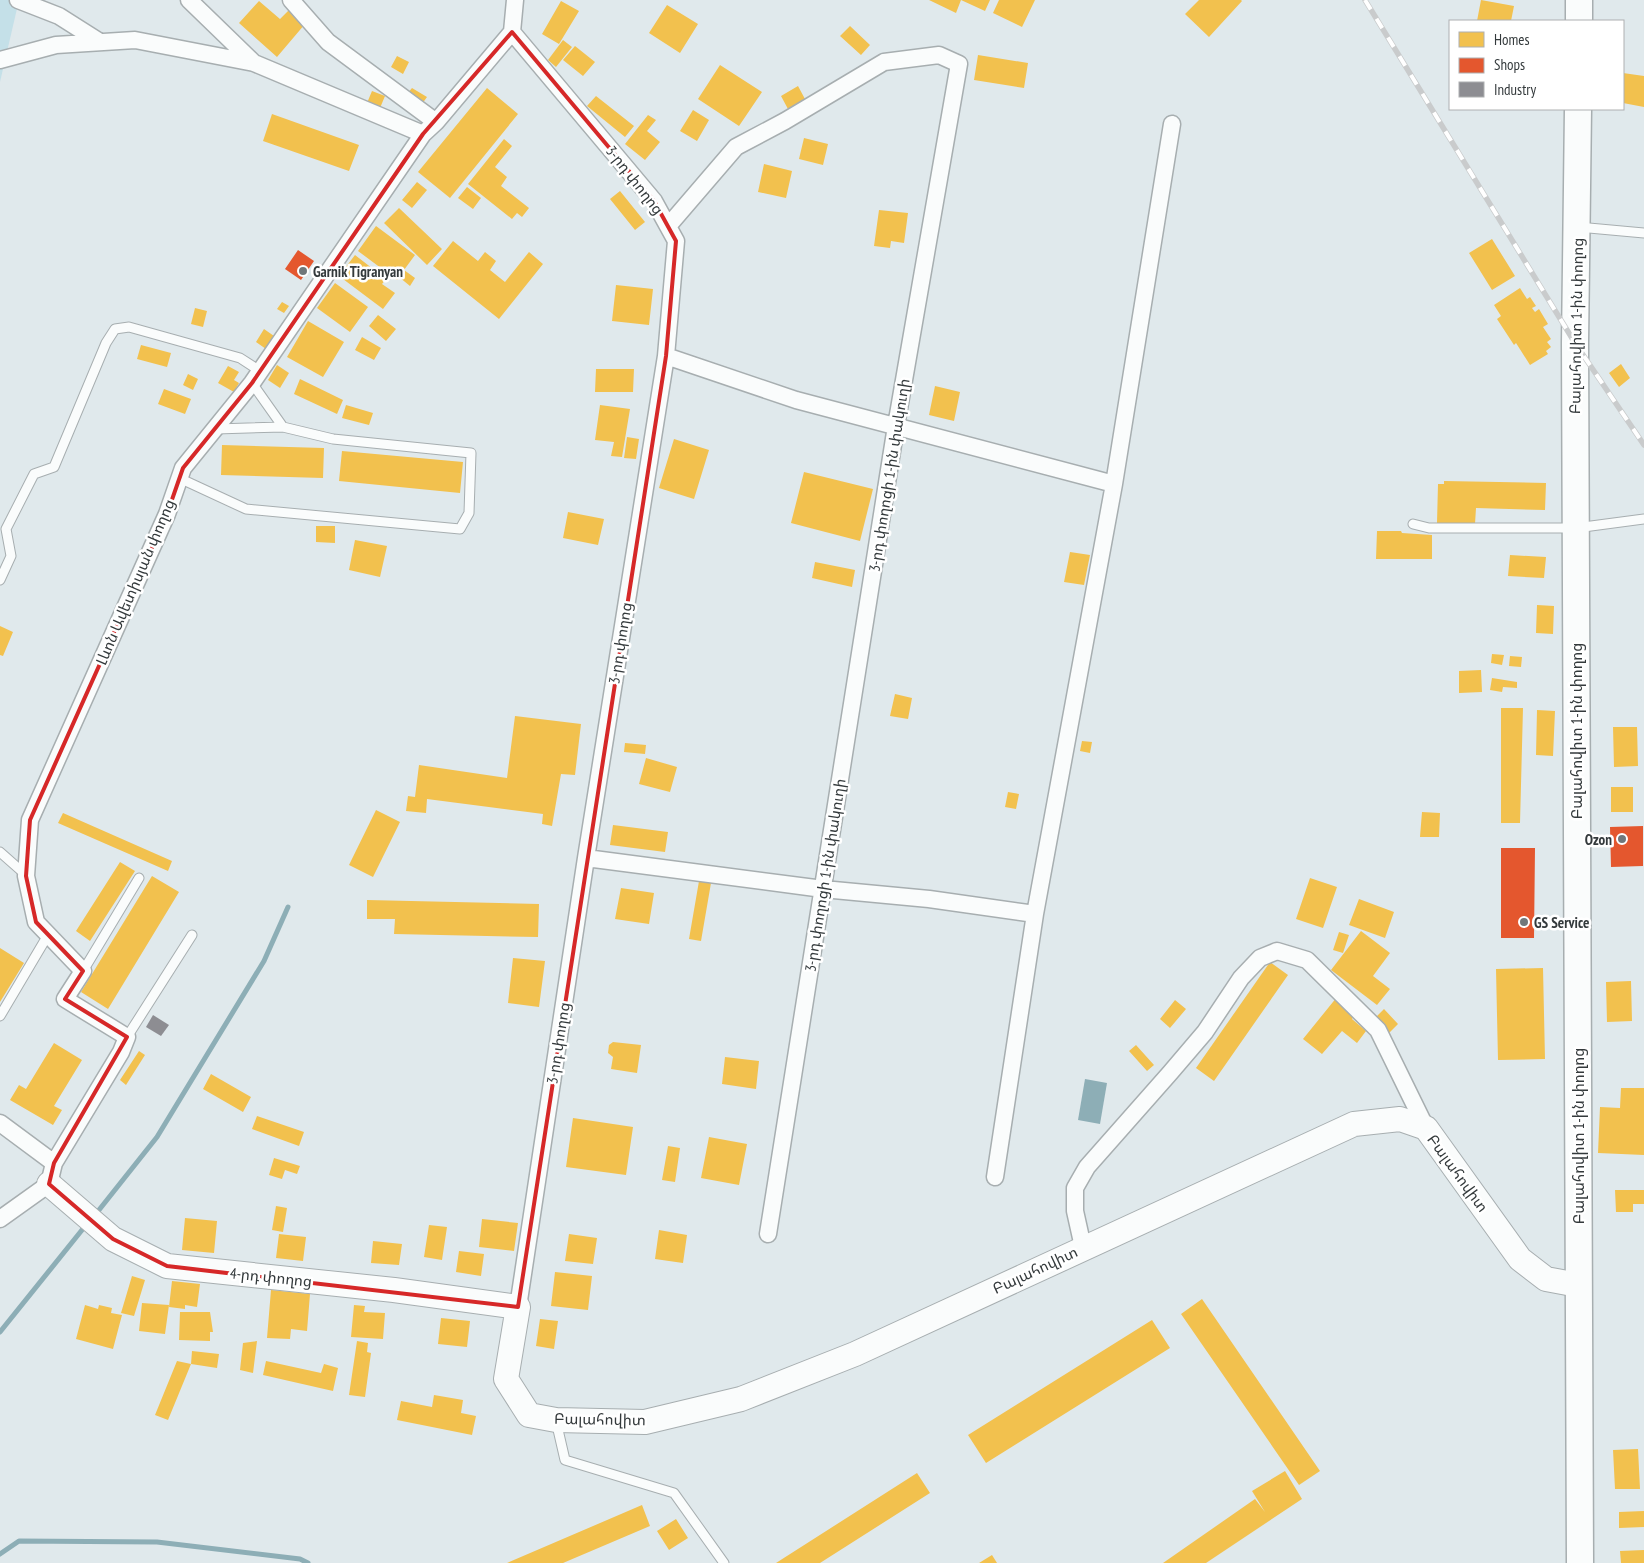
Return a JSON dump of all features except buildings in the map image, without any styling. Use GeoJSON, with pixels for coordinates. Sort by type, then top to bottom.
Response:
{"type":"FeatureCollection","features":[{"type":"Feature","properties":{"kind":"main road"},"geometry":{"type":"LineString","coordinates":[[1579,0],[1579,20]]}},
{"type":"Feature","properties":{"kind":"main road","name":"Բալահովիտ 1-ին փողոց"},"geometry":{"type":"LineString","coordinates":[[1578,110],[1576,528],[1580,1563]]}},
{"type":"Feature","properties":{"kind":"street"},"geometry":{"type":"LineString","coordinates":[[18,0],[59,16],[100,42]]}},
{"type":"Feature","properties":{"kind":"street"},"geometry":{"type":"LineString","coordinates":[[189,0],[254,63]]}},
{"type":"Feature","properties":{"kind":"street"},"geometry":{"type":"LineString","coordinates":[[291,0],[328,42],[436,122]]}},
{"type":"Feature","properties":{"kind":"street"},"geometry":{"type":"LineString","coordinates":[[512,32],[515,0]]}},
{"type":"Feature","properties":{"kind":"street","name":"Լևոն Ավետիսյան փողոց"},"geometry":{"type":"LineString","coordinates":[[83,971],[36,922],[26,876],[30,820],[167,514],[183,468],[256,377],[423,134],[436,122],[512,32]]}},
{"type":"Feature","properties":{"kind":"street","name":"3-րդ փողոց"},"geometry":{"type":"LineString","coordinates":[[512,32],[654,201],[670,226],[676,241],[666,356],[586,858],[518,1307]]}},
{"type":"Feature","properties":{"kind":"street"},"geometry":{"type":"LineString","coordinates":[[0,60],[56,45],[135,40],[254,63],[423,134]]}},
{"type":"Feature","properties":{"kind":"street","name":"3-րդ փողոցի 1-ին փակուղի"},"geometry":{"type":"LineString","coordinates":[[670,226],[736,147],[784,122],[884,62],[939,55],[959,64],[896,426],[768,1234]]}},
{"type":"Feature","properties":{"kind":"street"},"geometry":{"type":"LineString","coordinates":[[995,1177],[1035,914],[1114,484],[1172,124]]}},
{"type":"Feature","properties":{"kind":"street"},"geometry":{"type":"LineString","coordinates":[[666,356],[796,400],[1114,484]]}},
{"type":"Feature","properties":{"kind":"street"},"geometry":{"type":"LineString","coordinates":[[586,858],[823,889],[929,899],[1035,914]]}},
{"type":"Feature","properties":{"kind":"street"},"geometry":{"type":"LineString","coordinates":[[1083,1247],[1074,1211],[1075,1188],[1087,1166],[1188,1053],[1241,978],[1260,958],[1277,951],[1306,960],[1378,1030],[1426,1128]]}},
{"type":"Feature","properties":{"kind":"street"},"geometry":{"type":"LineString","coordinates":[[0,1219],[54,1179],[121,1052],[127,1037],[65,999],[83,971]]}},
{"type":"Feature","properties":{"kind":"street","name":"Բալահովիտ"},"geometry":{"type":"LineString","coordinates":[[518,1307],[506,1379],[529,1415],[556,1420],[645,1422],[741,1399],[855,1354],[1083,1247],[1354,1124],[1400,1119],[1426,1128],[1520,1259],[1546,1279],[1578,1285]]}},
{"type":"Feature","properties":{"kind":"street"},"geometry":{"type":"LineString","coordinates":[[0,1123],[54,1179]]}},
{"type":"Feature","properties":{"kind":"street","name":"4-րդ փողոց"},"geometry":{"type":"LineString","coordinates":[[54,1179],[113,1239],[168,1266],[394,1290],[518,1307]]}},
{"type":"Feature","properties":{"kind":"lane"},"geometry":{"type":"LineString","coordinates":[[1577,227],[1644,233]]}},
{"type":"Feature","properties":{"kind":"lane"},"geometry":{"type":"LineString","coordinates":[[0,580],[11,556],[6,529],[34,474],[54,467],[106,343],[115,329],[129,327],[240,358],[256,377],[283,427]]}},
{"type":"Feature","properties":{"kind":"lane"},"geometry":{"type":"LineString","coordinates":[[179,478],[246,509],[460,529],[469,513],[471,453],[333,439],[283,427],[213,429]]}},
{"type":"Feature","properties":{"kind":"lane"},"geometry":{"type":"LineString","coordinates":[[1413,524],[1429,528],[1576,528],[1644,519]]}},
{"type":"Feature","properties":{"kind":"lane"},"geometry":{"type":"LineString","coordinates":[[0,852],[26,876]]}},
{"type":"Feature","properties":{"kind":"lane"},"geometry":{"type":"LineString","coordinates":[[83,971],[139,878]]}},
{"type":"Feature","properties":{"kind":"lane"},"geometry":{"type":"LineString","coordinates":[[0,1016],[48,935]]}},
{"type":"Feature","properties":{"kind":"lane"},"geometry":{"type":"LineString","coordinates":[[127,1037],[192,935]]}},
{"type":"Feature","properties":{"kind":"lane"},"geometry":{"type":"LineString","coordinates":[[556,1420],[565,1460],[674,1493],[724,1563]]}},
{"type":"Feature","properties":{"kind":"highlighted area"},"geometry":{"type":"Polygon","coordinates":[[[512,32],[654,201],[676,241],[666,356],[518,1307],[167,1266],[113,1239],[49,1184],[54,1163],[127,1037],[65,999],[83,971],[36,922],[26,876],[30,820],[167,514],[183,468],[252,383],[423,134],[512,32]]]}},
{"type":"Feature","properties":{"kind":"shaded area"},"geometry":{"type":"Polygon","coordinates":[[[0,0],[19,0],[0,82],[0,0]]]}},
{"type":"Feature","properties":{"kind":"shaded area"},"geometry":{"type":"Polygon","coordinates":[[[1085,1079],[1107,1083],[1100,1124],[1078,1120],[1085,1079]]]}},
{"type":"Feature","properties":{"kind":"waterway"},"geometry":{"type":"LineString","coordinates":[[95,1215],[157,1137],[264,961],[288,907]]}},
{"type":"Feature","properties":{"kind":"waterway"},"geometry":{"type":"LineString","coordinates":[[0,1332],[86,1225]]}},
{"type":"Feature","properties":{"kind":"waterway"},"geometry":{"type":"LineString","coordinates":[[0,1554],[19,1541],[157,1542],[300,1559],[308,1563]]}},
{"type":"Feature","properties":{"kind":"railway"},"geometry":{"type":"LineString","coordinates":[[1365,0],[1575,343],[1644,445]]}},
{"type":"Feature","properties":{"kind":"place","name":"Garnik Tigranyan"},"geometry":{"type":"Point","coordinates":[303,271]}},
{"type":"Feature","properties":{"kind":"place","name":"Ozon"},"geometry":{"type":"Point","coordinates":[1622,839]}},
{"type":"Feature","properties":{"kind":"place","name":"GS Service"},"geometry":{"type":"Point","coordinates":[1524,922]}}]}
